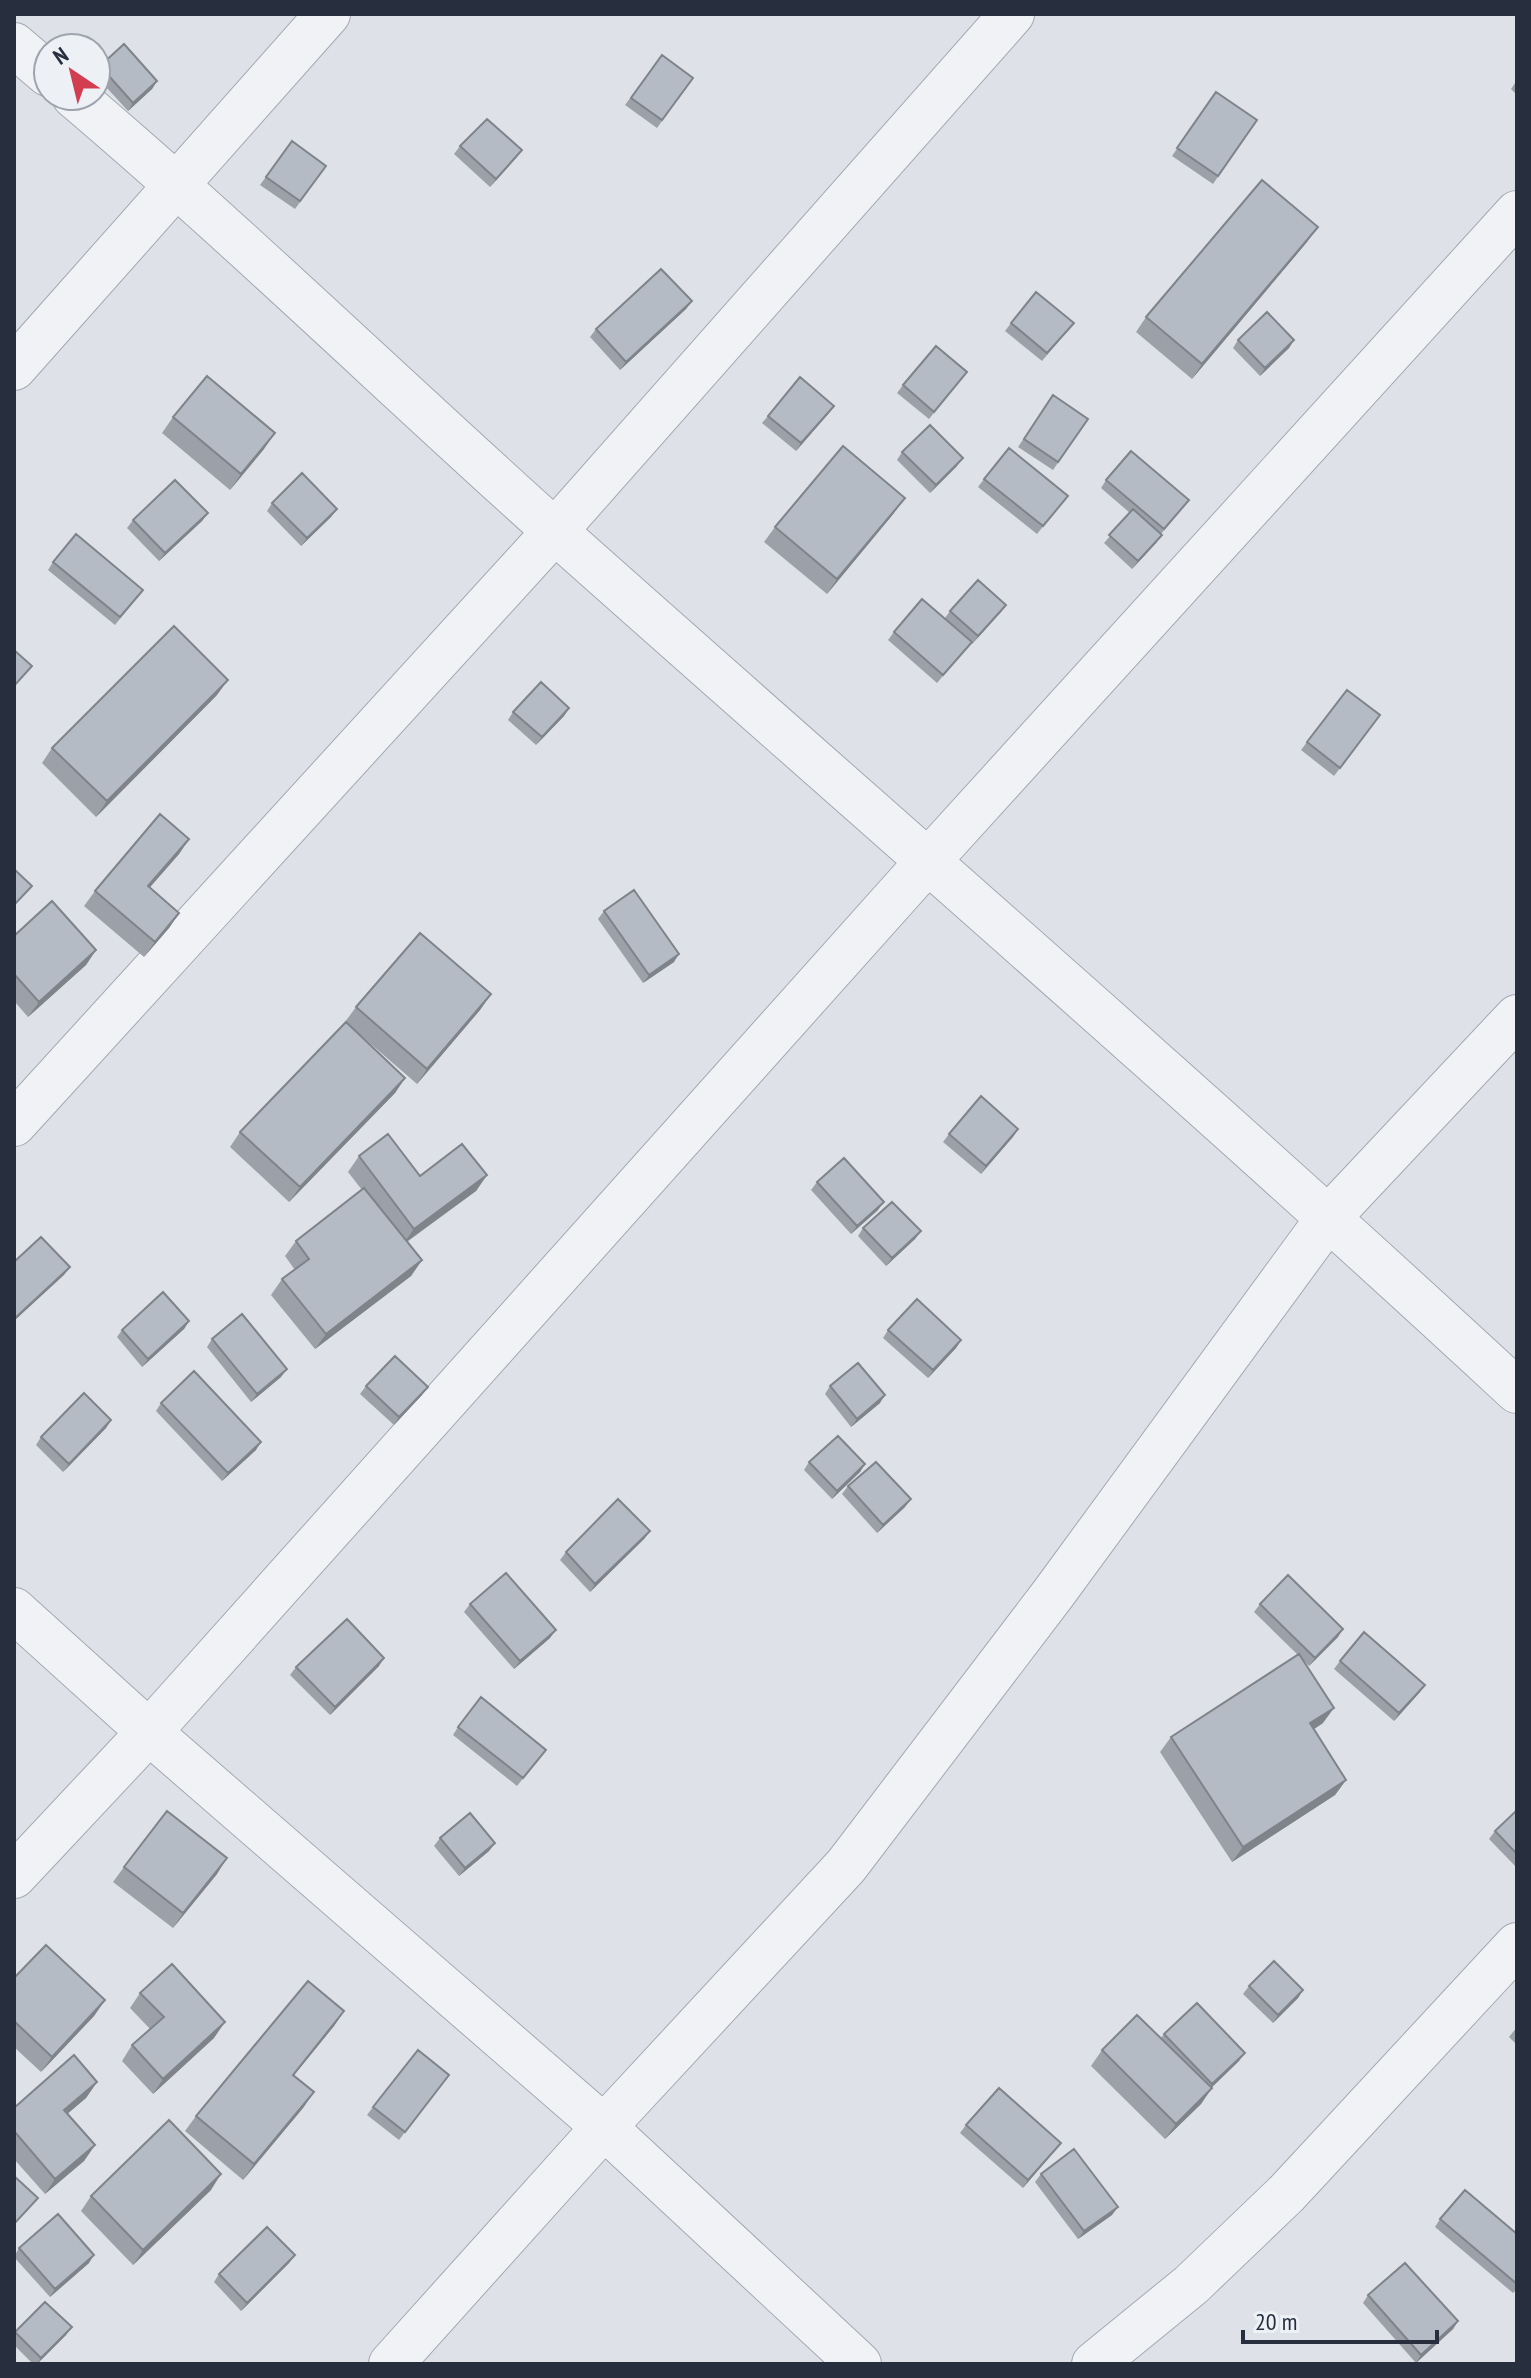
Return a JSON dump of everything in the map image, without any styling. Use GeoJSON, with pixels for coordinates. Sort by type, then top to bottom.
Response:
{"type":"FeatureCollection","features":[{"type":"Feature","properties":{"kind":"street"},"geometry":{"type":"LineString","coordinates":[[14,368],[328,14]]}},
{"type":"Feature","properties":{"kind":"street"},"geometry":{"type":"LineString","coordinates":[[14,1124],[555,531],[1012,14]]}},
{"type":"Feature","properties":{"kind":"street"},"geometry":{"type":"LineString","coordinates":[[14,45],[32,60]]}},
{"type":"Feature","properties":{"kind":"street"},"geometry":{"type":"LineString","coordinates":[[93,112],[177,183],[555,531],[1329,1217],[1517,1391]]}},
{"type":"Feature","properties":{"kind":"street"},"geometry":{"type":"LineString","coordinates":[[14,1876],[149,1732],[929,860],[1517,213]]}},
{"type":"Feature","properties":{"kind":"street"},"geometry":{"type":"LineString","coordinates":[[391,2364],[604,2127],[846,1866],[1053,1594],[1329,1217],[1517,1017]]}},
{"type":"Feature","properties":{"kind":"street"},"geometry":{"type":"LineString","coordinates":[[14,1610],[149,1732],[604,2127],[859,2364]]}},
{"type":"Feature","properties":{"kind":"street"},"geometry":{"type":"LineString","coordinates":[[1094,2364],[1191,2285],[1286,2194],[1517,1945]]}},
{"type":"Feature","properties":{"kind":"building"},"geometry":{"type":"Polygon","coordinates":[[[124,44],[157,81],[133,103],[112,79],[112,55],[124,44]]]}},
{"type":"Feature","properties":{"kind":"building"},"geometry":{"type":"Polygon","coordinates":[[[662,55],[693,78],[662,120],[631,98],[662,55]]]}},
{"type":"Feature","properties":{"kind":"building"},"geometry":{"type":"Polygon","coordinates":[[[1216,92],[1257,120],[1218,176],[1177,148],[1216,92]]]}},
{"type":"Feature","properties":{"kind":"building"},"geometry":{"type":"Polygon","coordinates":[[[487,119],[522,150],[496,179],[460,146],[487,119]]]}},
{"type":"Feature","properties":{"kind":"building"},"geometry":{"type":"Polygon","coordinates":[[[292,141],[326,166],[300,201],[266,177],[292,141]]]}},
{"type":"Feature","properties":{"kind":"building"},"geometry":{"type":"Polygon","coordinates":[[[1262,180],[1318,227],[1202,364],[1146,317],[1262,180]]]}},
{"type":"Feature","properties":{"kind":"building"},"geometry":{"type":"Polygon","coordinates":[[[661,269],[692,301],[626,362],[596,329],[661,269]]]}},
{"type":"Feature","properties":{"kind":"building"},"geometry":{"type":"Polygon","coordinates":[[[1036,292],[1074,323],[1047,353],[1011,323],[1036,292]]]}},
{"type":"Feature","properties":{"kind":"building"},"geometry":{"type":"Polygon","coordinates":[[[1267,312],[1294,340],[1265,368],[1238,340],[1267,312]]]}},
{"type":"Feature","properties":{"kind":"building"},"geometry":{"type":"Polygon","coordinates":[[[936,346],[967,372],[934,412],[903,385],[936,346]]]}},
{"type":"Feature","properties":{"kind":"building"},"geometry":{"type":"Polygon","coordinates":[[[207,376],[275,433],[241,474],[173,417],[207,376]]]}},
{"type":"Feature","properties":{"kind":"building"},"geometry":{"type":"Polygon","coordinates":[[[800,377],[834,406],[801,443],[768,416],[800,377]]]}},
{"type":"Feature","properties":{"kind":"building"},"geometry":{"type":"Polygon","coordinates":[[[1053,395],[1088,419],[1058,462],[1024,439],[1053,395]]]}},
{"type":"Feature","properties":{"kind":"building"},"geometry":{"type":"Polygon","coordinates":[[[930,425],[963,458],[936,485],[902,452],[930,425]]]}},
{"type":"Feature","properties":{"kind":"building"},"geometry":{"type":"Polygon","coordinates":[[[843,446],[905,498],[837,579],[775,527],[843,446]]]}},
{"type":"Feature","properties":{"kind":"building"},"geometry":{"type":"Polygon","coordinates":[[[1009,448],[1068,496],[1043,526],[984,479],[1009,448]]]}},
{"type":"Feature","properties":{"kind":"building"},"geometry":{"type":"Polygon","coordinates":[[[1131,451],[1189,500],[1164,529],[1106,480],[1131,451]]]}},
{"type":"Feature","properties":{"kind":"building"},"geometry":{"type":"Polygon","coordinates":[[[302,473],[337,509],[307,538],[272,503],[302,473]]]}},
{"type":"Feature","properties":{"kind":"building"},"geometry":{"type":"Polygon","coordinates":[[[175,480],[208,513],[165,553],[133,520],[175,480]]]}},
{"type":"Feature","properties":{"kind":"building"},"geometry":{"type":"Polygon","coordinates":[[[1133,509],[1162,535],[1138,561],[1109,535],[1133,509]]]}},
{"type":"Feature","properties":{"kind":"building"},"geometry":{"type":"Polygon","coordinates":[[[76,534],[143,590],[120,617],[53,562],[76,534]]]}},
{"type":"Feature","properties":{"kind":"building"},"geometry":{"type":"Polygon","coordinates":[[[978,580],[1006,605],[978,636],[950,611],[978,580]]]}},
{"type":"Feature","properties":{"kind":"building"},"geometry":{"type":"Polygon","coordinates":[[[922,599],[972,642],[943,675],[894,632],[922,599]]]}},
{"type":"Feature","properties":{"kind":"building"},"geometry":{"type":"Polygon","coordinates":[[[174,626],[228,680],[107,801],[52,748],[174,626]]]}},
{"type":"Feature","properties":{"kind":"building"},"geometry":{"type":"Polygon","coordinates":[[[14,650],[32,666],[14,686],[14,650]]]}},
{"type":"Feature","properties":{"kind":"building"},"geometry":{"type":"Polygon","coordinates":[[[541,682],[569,708],[542,737],[513,712],[541,682]]]}},
{"type":"Feature","properties":{"kind":"building"},"geometry":{"type":"Polygon","coordinates":[[[1347,690],[1380,715],[1340,768],[1307,742],[1347,690]]]}},
{"type":"Feature","properties":{"kind":"building"},"geometry":{"type":"Polygon","coordinates":[[[160,814],[189,839],[148,886],[179,913],[155,942],[95,891],[160,814]]]}},
{"type":"Feature","properties":{"kind":"building"},"geometry":{"type":"Polygon","coordinates":[[[14,869],[32,886],[14,905],[14,869]]]}},
{"type":"Feature","properties":{"kind":"building"},"geometry":{"type":"Polygon","coordinates":[[[634,890],[679,954],[649,975],[604,911],[634,890]]]}},
{"type":"Feature","properties":{"kind":"building"},"geometry":{"type":"Polygon","coordinates":[[[52,901],[96,950],[39,1002],[14,974],[14,936],[52,901]]]}},
{"type":"Feature","properties":{"kind":"building"},"geometry":{"type":"Polygon","coordinates":[[[420,933],[491,994],[427,1069],[356,1007],[420,933]]]}},
{"type":"Feature","properties":{"kind":"building"},"geometry":{"type":"Polygon","coordinates":[[[346,1022],[405,1078],[300,1187],[240,1132],[346,1022]]]}},
{"type":"Feature","properties":{"kind":"building"},"geometry":{"type":"Polygon","coordinates":[[[981,1096],[1018,1129],[986,1166],[949,1134],[981,1096]]]}},
{"type":"Feature","properties":{"kind":"building"},"geometry":{"type":"Polygon","coordinates":[[[388,1134],[420,1176],[462,1144],[487,1175],[414,1229],[359,1156],[388,1134]]]}},
{"type":"Feature","properties":{"kind":"building"},"geometry":{"type":"Polygon","coordinates":[[[844,1158],[884,1202],[857,1226],[817,1182],[844,1158]]]}},
{"type":"Feature","properties":{"kind":"building"},"geometry":{"type":"Polygon","coordinates":[[[364,1188],[422,1260],[326,1334],[282,1279],[309,1259],[296,1241],[364,1188]]]}},
{"type":"Feature","properties":{"kind":"building"},"geometry":{"type":"Polygon","coordinates":[[[892,1202],[921,1231],[892,1258],[863,1228],[892,1202]]]}},
{"type":"Feature","properties":{"kind":"building"},"geometry":{"type":"Polygon","coordinates":[[[41,1237],[70,1267],[14,1319],[14,1262],[41,1237]]]}},
{"type":"Feature","properties":{"kind":"building"},"geometry":{"type":"Polygon","coordinates":[[[163,1292],[189,1321],[148,1359],[122,1330],[163,1292]]]}},
{"type":"Feature","properties":{"kind":"building"},"geometry":{"type":"Polygon","coordinates":[[[917,1299],[961,1340],[933,1370],[888,1330],[917,1299]]]}},
{"type":"Feature","properties":{"kind":"building"},"geometry":{"type":"Polygon","coordinates":[[[242,1314],[287,1369],[257,1394],[212,1339],[242,1314]]]}},
{"type":"Feature","properties":{"kind":"building"},"geometry":{"type":"Polygon","coordinates":[[[395,1356],[428,1387],[399,1417],[366,1386],[395,1356]]]}},
{"type":"Feature","properties":{"kind":"building"},"geometry":{"type":"Polygon","coordinates":[[[858,1363],[885,1395],[857,1419],[830,1386],[858,1363]]]}},
{"type":"Feature","properties":{"kind":"building"},"geometry":{"type":"Polygon","coordinates":[[[194,1371],[261,1442],[228,1473],[161,1403],[194,1371]]]}},
{"type":"Feature","properties":{"kind":"building"},"geometry":{"type":"Polygon","coordinates":[[[84,1393],[111,1420],[69,1464],[41,1437],[84,1393]]]}},
{"type":"Feature","properties":{"kind":"building"},"geometry":{"type":"Polygon","coordinates":[[[838,1436],[865,1464],[837,1491],[809,1462],[838,1436]]]}},
{"type":"Feature","properties":{"kind":"building"},"geometry":{"type":"Polygon","coordinates":[[[876,1462],[911,1499],[883,1525],[848,1486],[876,1462]]]}},
{"type":"Feature","properties":{"kind":"building"},"geometry":{"type":"Polygon","coordinates":[[[618,1499],[650,1531],[595,1584],[566,1552],[618,1499]]]}},
{"type":"Feature","properties":{"kind":"building"},"geometry":{"type":"Polygon","coordinates":[[[506,1573],[556,1630],[520,1661],[470,1604],[506,1573]]]}},
{"type":"Feature","properties":{"kind":"building"},"geometry":{"type":"Polygon","coordinates":[[[1288,1575],[1343,1629],[1315,1658],[1260,1604],[1288,1575]]]}},
{"type":"Feature","properties":{"kind":"building"},"geometry":{"type":"Polygon","coordinates":[[[347,1619],[384,1658],[335,1707],[296,1667],[347,1619]]]}},
{"type":"Feature","properties":{"kind":"building"},"geometry":{"type":"Polygon","coordinates":[[[1364,1632],[1425,1685],[1399,1713],[1340,1661],[1364,1632]]]}},
{"type":"Feature","properties":{"kind":"building"},"geometry":{"type":"Polygon","coordinates":[[[1299,1654],[1334,1708],[1310,1723],[1346,1780],[1243,1847],[1171,1737],[1299,1654]]]}},
{"type":"Feature","properties":{"kind":"building"},"geometry":{"type":"Polygon","coordinates":[[[481,1697],[546,1750],[523,1778],[458,1727],[481,1697]]]}},
{"type":"Feature","properties":{"kind":"building"},"geometry":{"type":"Polygon","coordinates":[[[1517,1810],[1517,1854],[1495,1831],[1517,1810]]]}},
{"type":"Feature","properties":{"kind":"building"},"geometry":{"type":"Polygon","coordinates":[[[167,1811],[227,1858],[183,1913],[124,1867],[167,1811]]]}},
{"type":"Feature","properties":{"kind":"building"},"geometry":{"type":"Polygon","coordinates":[[[470,1813],[495,1843],[465,1868],[440,1838],[470,1813]]]}},
{"type":"Feature","properties":{"kind":"building"},"geometry":{"type":"Polygon","coordinates":[[[46,1945],[105,2000],[52,2057],[14,2021],[14,1978],[46,1945]]]}},
{"type":"Feature","properties":{"kind":"building"},"geometry":{"type":"Polygon","coordinates":[[[1274,1961],[1303,1990],[1278,2015],[1249,1986],[1274,1961]]]}},
{"type":"Feature","properties":{"kind":"building"},"geometry":{"type":"Polygon","coordinates":[[[172,1964],[225,2022],[163,2079],[132,2045],[164,2017],[140,1993],[172,1964]]]}},
{"type":"Feature","properties":{"kind":"building"},"geometry":{"type":"Polygon","coordinates":[[[308,1981],[344,2011],[293,2075],[314,2092],[254,2164],[196,2116],[308,1981]]]}},
{"type":"Feature","properties":{"kind":"building"},"geometry":{"type":"Polygon","coordinates":[[[1197,2003],[1245,2053],[1212,2084],[1164,2034],[1197,2003]]]}},
{"type":"Feature","properties":{"kind":"building"},"geometry":{"type":"Polygon","coordinates":[[[1137,2015],[1212,2088],[1176,2124],[1102,2050],[1137,2015]]]}},
{"type":"Feature","properties":{"kind":"building"},"geometry":{"type":"Polygon","coordinates":[[[418,2050],[449,2075],[405,2132],[373,2107],[418,2050]]]}},
{"type":"Feature","properties":{"kind":"building"},"geometry":{"type":"Polygon","coordinates":[[[74,2055],[97,2082],[64,2110],[95,2145],[55,2179],[14,2131],[14,2108],[74,2055]]]}},
{"type":"Feature","properties":{"kind":"building"},"geometry":{"type":"Polygon","coordinates":[[[999,2088],[1061,2143],[1028,2180],[966,2125],[999,2088]]]}},
{"type":"Feature","properties":{"kind":"building"},"geometry":{"type":"Polygon","coordinates":[[[169,2120],[221,2174],[143,2250],[91,2196],[169,2120]]]}},
{"type":"Feature","properties":{"kind":"building"},"geometry":{"type":"Polygon","coordinates":[[[1074,2149],[1118,2207],[1084,2231],[1041,2174],[1074,2149]]]}},
{"type":"Feature","properties":{"kind":"building"},"geometry":{"type":"Polygon","coordinates":[[[14,2176],[38,2198],[14,2224],[14,2176]]]}},
{"type":"Feature","properties":{"kind":"building"},"geometry":{"type":"Polygon","coordinates":[[[1465,2190],[1517,2234],[1517,2284],[1440,2219],[1465,2190]]]}},
{"type":"Feature","properties":{"kind":"building"},"geometry":{"type":"Polygon","coordinates":[[[58,2214],[94,2255],[55,2289],[19,2248],[58,2214]]]}},
{"type":"Feature","properties":{"kind":"building"},"geometry":{"type":"Polygon","coordinates":[[[267,2227],[295,2255],[247,2303],[219,2274],[267,2227]]]}},
{"type":"Feature","properties":{"kind":"building"},"geometry":{"type":"Polygon","coordinates":[[[1405,2263],[1458,2321],[1421,2355],[1368,2295],[1405,2263]]]}},
{"type":"Feature","properties":{"kind":"building"},"geometry":{"type":"Polygon","coordinates":[[[45,2302],[72,2327],[41,2358],[15,2332],[45,2302]]]}}]}
